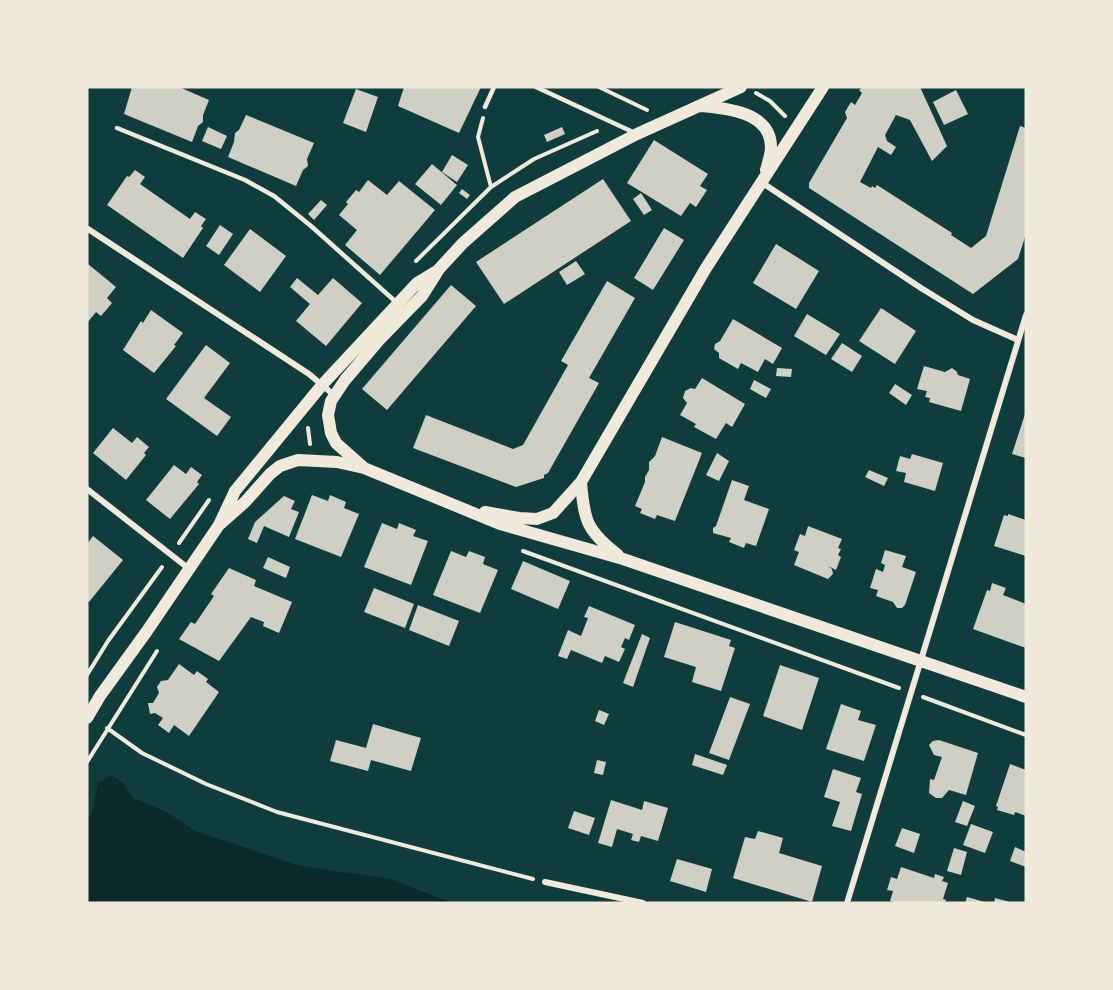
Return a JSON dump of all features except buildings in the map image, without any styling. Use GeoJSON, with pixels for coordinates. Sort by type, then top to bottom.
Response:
{"type":"FeatureCollection","features":[{"type":"Feature","properties":{"kind":"main road"},"geometry":{"type":"LineString","coordinates":[[460,507],[537,519],[553,513],[581,482],[706,268],[823,87]]}},
{"type":"Feature","properties":{"kind":"main road"},"geometry":{"type":"LineString","coordinates":[[364,468],[336,443],[331,433],[328,407],[334,395],[379,340],[422,296],[439,269],[463,243],[515,197],[637,134],[745,88]]}},
{"type":"Feature","properties":{"kind":"main road"},"geometry":{"type":"LineString","coordinates":[[699,106],[732,108],[753,118],[763,126],[769,134],[771,147],[763,179]]}},
{"type":"Feature","properties":{"kind":"main road"},"geometry":{"type":"LineString","coordinates":[[88,717],[219,525],[235,491],[322,385],[417,283],[439,269]]}},
{"type":"Feature","properties":{"kind":"main road"},"geometry":{"type":"LineString","coordinates":[[219,525],[280,466],[298,460],[312,459],[337,462],[364,468],[500,524],[623,559],[1026,697]]}},
{"type":"Feature","properties":{"kind":"main road"},"geometry":{"type":"LineString","coordinates":[[581,482],[583,509],[591,528],[598,540],[623,559]]}},
{"type":"Feature","properties":{"kind":"street"},"geometry":{"type":"LineString","coordinates":[[763,179],[921,288],[974,320],[1018,340]]}},
{"type":"Feature","properties":{"kind":"street"},"geometry":{"type":"LineString","coordinates":[[87,230],[309,374],[334,395]]}},
{"type":"Feature","properties":{"kind":"street"},"geometry":{"type":"LineString","coordinates":[[847,903],[1026,315]]}},
{"type":"Feature","properties":{"kind":"street"},"geometry":{"type":"LineString","coordinates":[[87,489],[188,568]]}},
{"type":"Feature","properties":{"kind":"street"},"geometry":{"type":"LineString","coordinates":[[545,882],[643,903]]}},
{"type":"Feature","properties":{"kind":"lane"},"geometry":{"type":"LineString","coordinates":[[485,107],[494,87]]}},
{"type":"Feature","properties":{"kind":"lane"},"geometry":{"type":"LineString","coordinates":[[536,87],[637,134]]}},
{"type":"Feature","properties":{"kind":"lane"},"geometry":{"type":"LineString","coordinates":[[117,128],[234,175],[274,196],[398,303]]}},
{"type":"Feature","properties":{"kind":"path"},"geometry":{"type":"LineString","coordinates":[[599,87],[647,110]]}},
{"type":"Feature","properties":{"kind":"path"},"geometry":{"type":"LineString","coordinates":[[745,88],[770,101],[784,115],[795,132]]}},
{"type":"Feature","properties":{"kind":"path"},"geometry":{"type":"LineString","coordinates":[[481,124],[478,136],[491,187]]}},
{"type":"Feature","properties":{"kind":"path"},"geometry":{"type":"LineString","coordinates":[[87,675],[108,641],[214,493]]}},
{"type":"Feature","properties":{"kind":"path"},"geometry":{"type":"LineString","coordinates":[[512,547],[1026,735]]}},
{"type":"Feature","properties":{"kind":"path"},"geometry":{"type":"LineString","coordinates":[[87,762],[157,650]]}},
{"type":"Feature","properties":{"kind":"path"},"geometry":{"type":"LineString","coordinates":[[88,717],[142,753],[206,784],[277,812],[369,838],[545,882]]}},
{"type":"Feature","properties":{"kind":"water"},"geometry":{"type":"Polygon","coordinates":[[[111,775],[123,783],[133,798],[165,811],[195,831],[300,866],[390,879],[453,903],[87,903],[87,820],[92,812],[98,784],[111,775]]]}}]}
